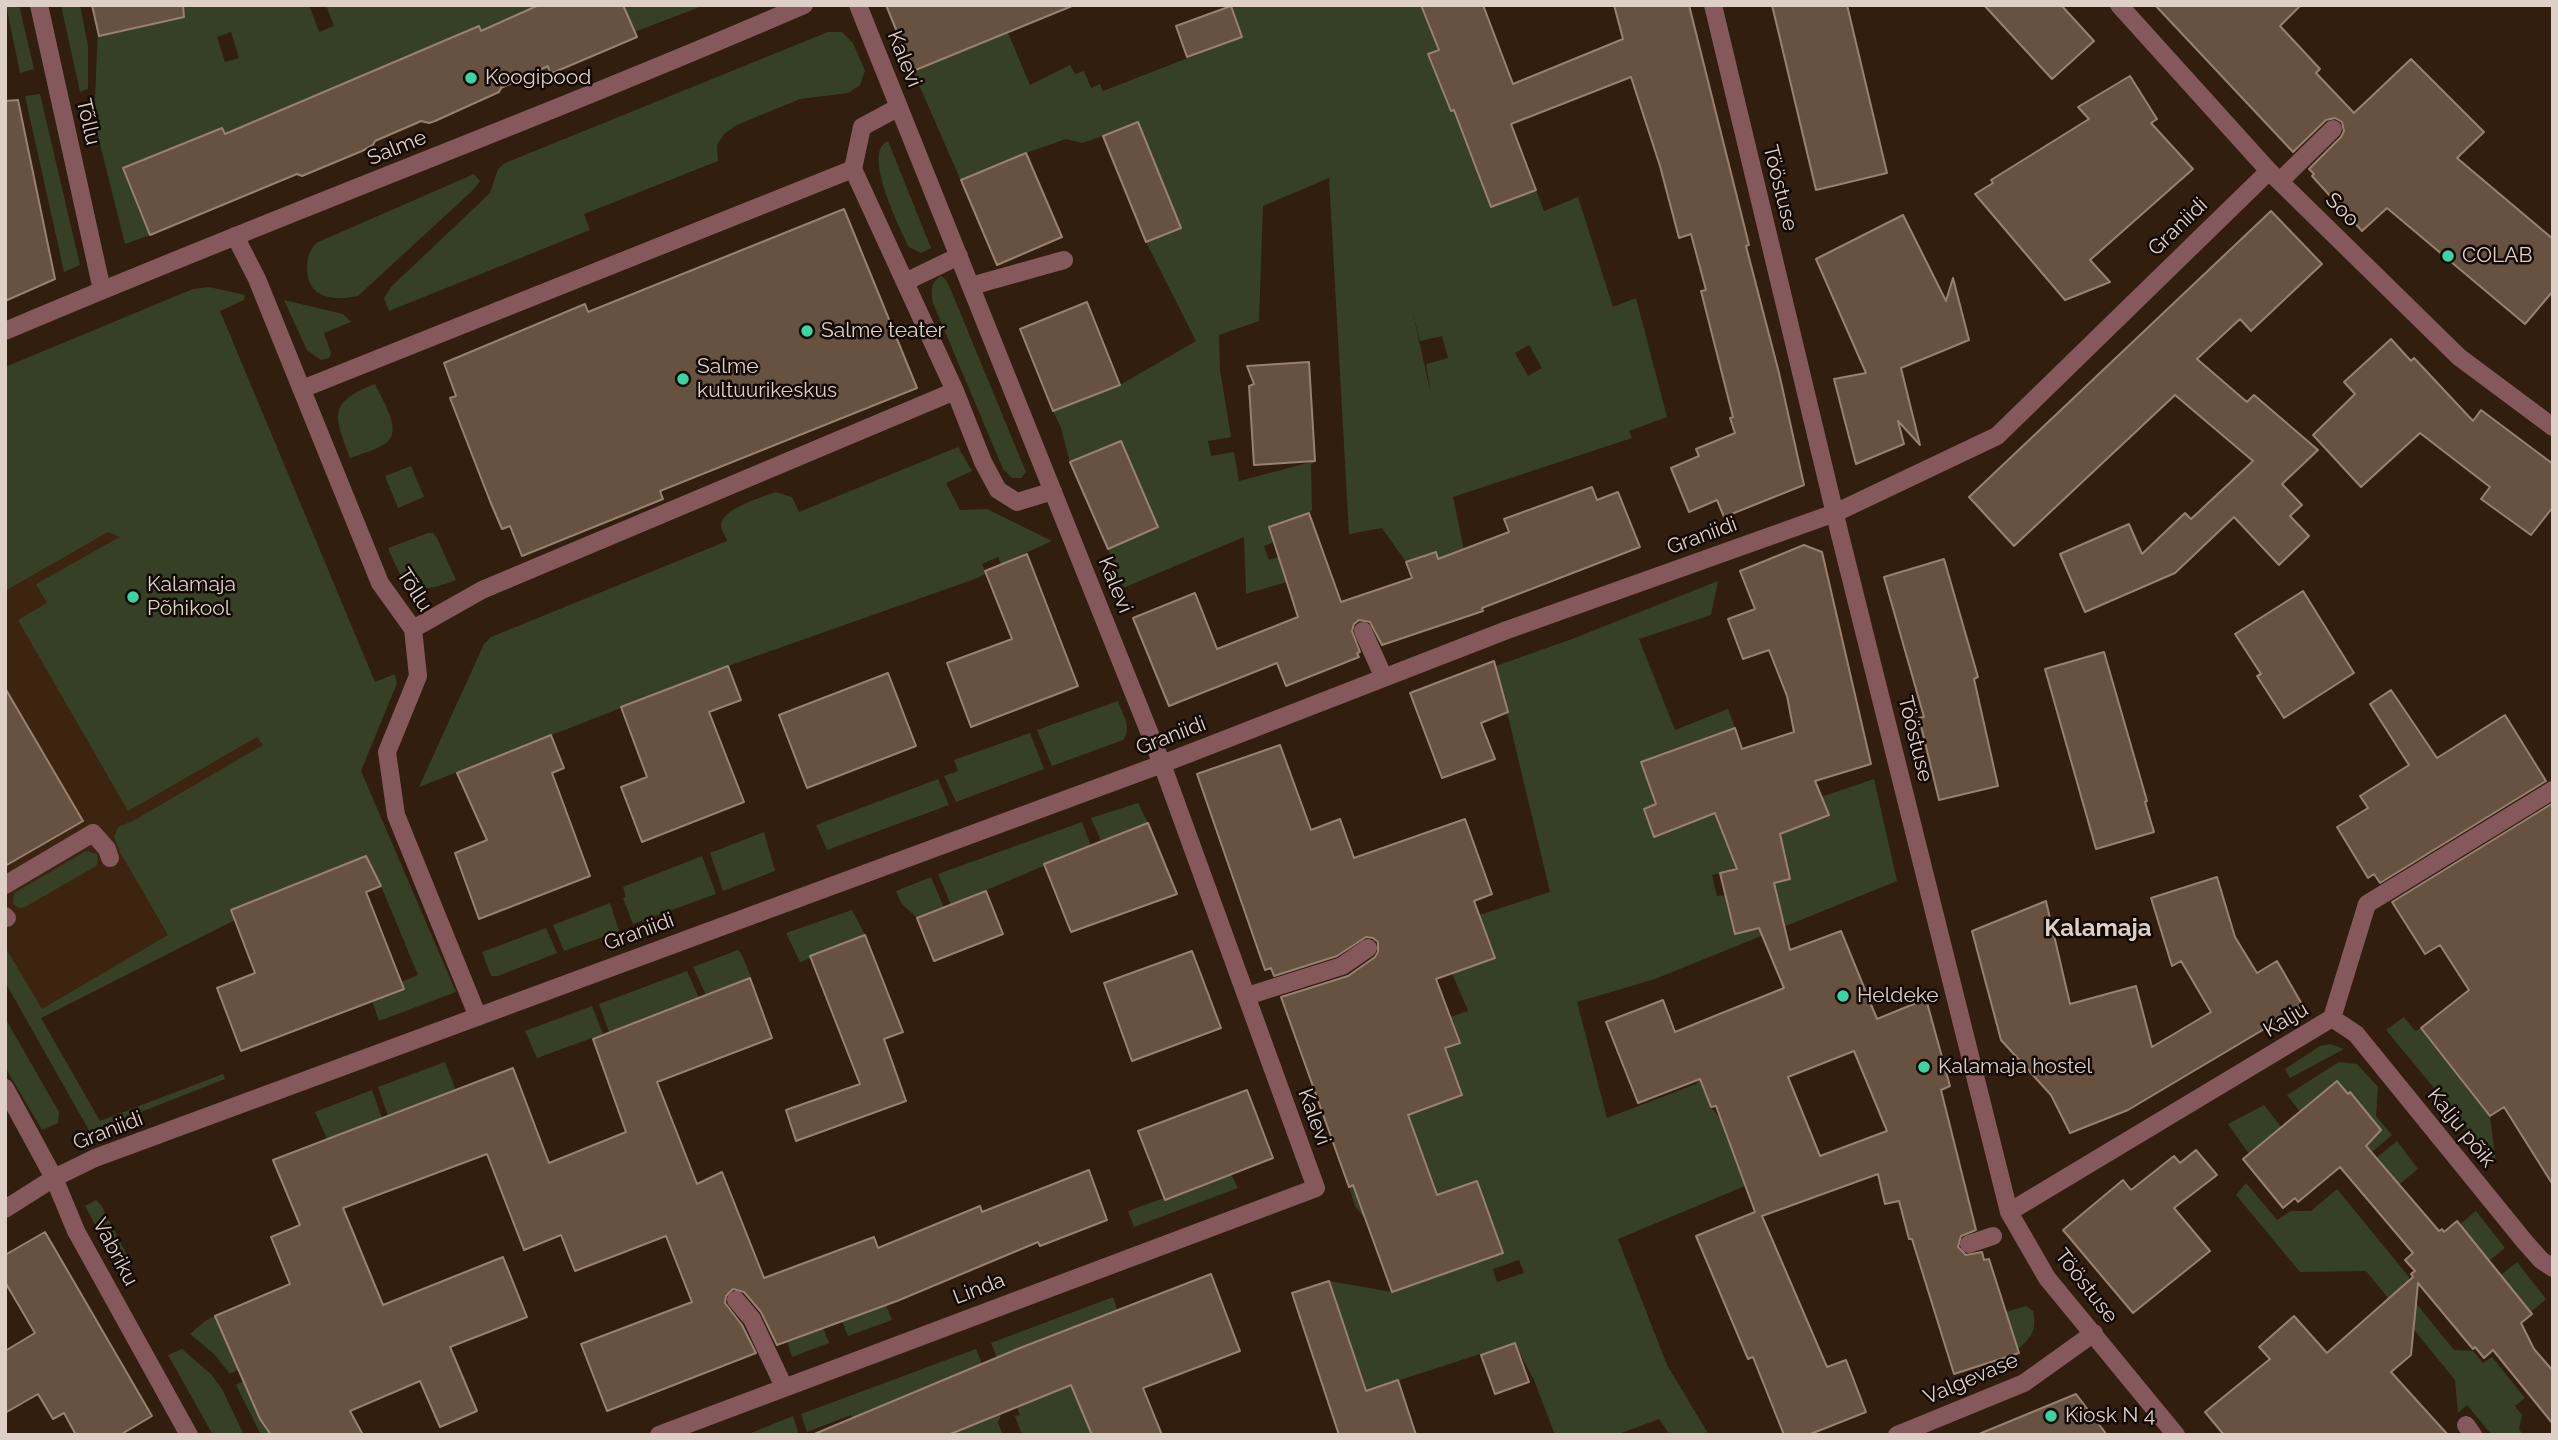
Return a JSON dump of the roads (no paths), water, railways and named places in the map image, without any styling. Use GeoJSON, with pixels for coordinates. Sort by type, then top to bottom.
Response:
{"type":"FeatureCollection","features":[{"type":"Feature","properties":{"kind":"street","name":"Tõllu"},"geometry":{"type":"LineString","coordinates":[[39,5],[102,290]]}},
{"type":"Feature","properties":{"kind":"street","name":"Salme"},"geometry":{"type":"LineString","coordinates":[[5,331],[235,236],[661,67],[804,5]]}},
{"type":"Feature","properties":{"kind":"street","name":"Kalevi"},"geometry":{"type":"LineString","coordinates":[[858,5],[1162,764],[1316,1188]]}},
{"type":"Feature","properties":{"kind":"street","name":"Tööstuse"},"geometry":{"type":"LineString","coordinates":[[1713,5],[1835,513],[2010,1212],[2047,1278],[2176,1435]]}},
{"type":"Feature","properties":{"kind":"street","name":"Soo"},"geometry":{"type":"LineString","coordinates":[[2119,5],[2274,176],[2459,358],[2553,426]]}},
{"type":"Feature","properties":{"kind":"street"},"geometry":{"type":"LineString","coordinates":[[899,107],[862,127],[853,169],[955,391],[983,462],[998,490],[1017,502],[1052,491]]}},
{"type":"Feature","properties":{"kind":"street","name":"Graniidi"},"geometry":{"type":"LineString","coordinates":[[5,1209],[54,1178],[95,1158],[1162,764],[1507,630],[1835,513],[1997,436],[2274,176],[2333,129]]}},
{"type":"Feature","properties":{"kind":"street"},"geometry":{"type":"LineString","coordinates":[[302,390],[853,169]]}},
{"type":"Feature","properties":{"kind":"street","name":"Tõllu"},"geometry":{"type":"LineString","coordinates":[[235,236],[257,279],[380,583],[413,629],[418,676],[387,752],[396,815],[478,1017]]}},
{"type":"Feature","properties":{"kind":"street"},"geometry":{"type":"LineString","coordinates":[[905,282],[958,256]]}},
{"type":"Feature","properties":{"kind":"street"},"geometry":{"type":"LineString","coordinates":[[971,286],[1063,260]]}},
{"type":"Feature","properties":{"kind":"street"},"geometry":{"type":"LineString","coordinates":[[413,629],[482,590],[955,391]]}},
{"type":"Feature","properties":{"kind":"street"},"geometry":{"type":"LineString","coordinates":[[1363,631],[1384,678]]}},
{"type":"Feature","properties":{"kind":"street","name":"Kalju"},"geometry":{"type":"LineString","coordinates":[[2010,1212],[2332,1018],[2367,904],[2553,790]]}},
{"type":"Feature","properties":{"kind":"street"},"geometry":{"type":"LineString","coordinates":[[5,885],[93,833],[107,849],[110,858]]}},
{"type":"Feature","properties":{"kind":"street"},"geometry":{"type":"LineString","coordinates":[[1247,996],[1342,966],[1368,948]]}},
{"type":"Feature","properties":{"kind":"street","name":"Kalju põik"},"geometry":{"type":"LineString","coordinates":[[2332,1018],[2356,1034],[2540,1260],[2553,1268]]}},
{"type":"Feature","properties":{"kind":"street","name":"Vabriku"},"geometry":{"type":"LineString","coordinates":[[5,1088],[54,1178],[76,1231],[189,1435]]}},
{"type":"Feature","properties":{"kind":"street","name":"Linda"},"geometry":{"type":"LineString","coordinates":[[659,1435],[1316,1188]]}},
{"type":"Feature","properties":{"kind":"street"},"geometry":{"type":"LineString","coordinates":[[1969,1244],[1993,1236]]}},
{"type":"Feature","properties":{"kind":"street"},"geometry":{"type":"LineString","coordinates":[[736,1300],[752,1319],[784,1387]]}},
{"type":"Feature","properties":{"kind":"street","name":"Valgevase"},"geometry":{"type":"LineString","coordinates":[[1897,1435],[2024,1383],[2094,1333]]}},
{"type":"Feature","properties":{"kind":"place","name":"Koogipood"},"geometry":{"type":"Point","coordinates":[471,78]}},
{"type":"Feature","properties":{"kind":"place","name":"COLAB"},"geometry":{"type":"Point","coordinates":[2448,256]}},
{"type":"Feature","properties":{"kind":"place","name":"Salme teater"},"geometry":{"type":"Point","coordinates":[807,331]}},
{"type":"Feature","properties":{"kind":"place","name":"Salme kultuurikeskus"},"geometry":{"type":"Point","coordinates":[683,379]}},
{"type":"Feature","properties":{"kind":"place","name":"Kalamaja Põhikool"},"geometry":{"type":"Point","coordinates":[133,597]}},
{"type":"Feature","properties":{"kind":"place","name":"Heldeke"},"geometry":{"type":"Point","coordinates":[1843,996]}},
{"type":"Feature","properties":{"kind":"place","name":"Kalamaja hostel"},"geometry":{"type":"Point","coordinates":[1924,1067]}},
{"type":"Feature","properties":{"kind":"place","name":"Kiosk N 4"},"geometry":{"type":"Point","coordinates":[2051,1416]}},
{"type":"Feature","properties":{"kind":"district","name":"Kalamaja"},"geometry":{"type":"Point","coordinates":[2098,929]}}]}
